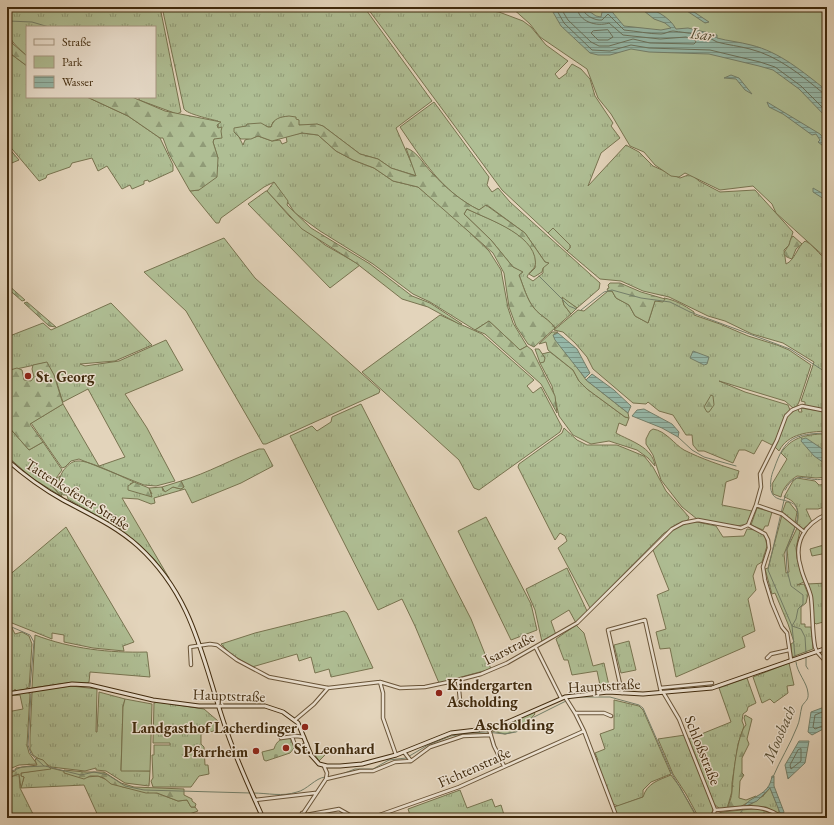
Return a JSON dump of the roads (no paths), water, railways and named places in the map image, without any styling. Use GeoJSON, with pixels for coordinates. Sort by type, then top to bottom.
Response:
{"type":"FeatureCollection","features":[{"type":"Feature","properties":{"kind":"main road","name":"Tattenkofener Straße"},"geometry":{"type":"LineString","coordinates":[[7,460],[43,488],[104,521],[137,546],[171,585],[187,612],[200,646],[218,707],[232,746],[263,818]]}},
{"type":"Feature","properties":{"kind":"main road","name":"Hauptstraße"},"geometry":{"type":"LineString","coordinates":[[324,766],[362,764],[405,753],[451,733],[490,732],[565,699],[594,693],[662,692],[719,686],[827,648]]}},
{"type":"Feature","properties":{"kind":"main road","name":"Hauptstraße"},"geometry":{"type":"LineString","coordinates":[[7,694],[58,685],[78,684],[179,704],[218,707],[265,706],[278,710],[296,720]]}},
{"type":"Feature","properties":{"kind":"main road"},"geometry":{"type":"LineString","coordinates":[[296,720],[301,726],[313,758],[324,766]]}},
{"type":"Feature","properties":{"kind":"street"},"geometry":{"type":"LineString","coordinates":[[791,660],[787,633],[782,626],[772,603],[765,580],[763,567],[769,548],[768,540],[765,534],[748,525],[761,487],[760,474],[777,440],[786,416],[792,410],[802,406],[827,411]]}},
{"type":"Feature","properties":{"kind":"street"},"geometry":{"type":"LineString","coordinates":[[756,505],[781,514],[803,531]]}},
{"type":"Feature","properties":{"kind":"street"},"geometry":{"type":"LineString","coordinates":[[827,514],[819,518],[803,531],[799,540],[798,557],[810,595],[814,640],[817,652],[827,663]]}},
{"type":"Feature","properties":{"kind":"street","name":"Isarstraße"},"geometry":{"type":"LineString","coordinates":[[380,682],[389,686],[400,688],[425,686],[458,680],[494,669],[536,648],[577,623],[672,529],[683,523],[698,520],[741,528],[748,525]]}},
{"type":"Feature","properties":{"kind":"street","name":"Schloßstraße"},"geometry":{"type":"LineString","coordinates":[[622,693],[608,630],[645,620],[660,688],[682,725],[715,810]]}},
{"type":"Feature","properties":{"kind":"street"},"geometry":{"type":"LineString","coordinates":[[192,665],[190,647],[210,644],[217,645],[237,660],[269,677],[328,688],[380,682],[383,693],[383,718],[396,755]]}},
{"type":"Feature","properties":{"kind":"street"},"geometry":{"type":"LineString","coordinates":[[536,648],[565,699],[575,712],[584,731],[617,818]]}},
{"type":"Feature","properties":{"kind":"street"},"geometry":{"type":"LineString","coordinates":[[767,658],[771,654],[789,650]]}},
{"type":"Feature","properties":{"kind":"street"},"geometry":{"type":"LineString","coordinates":[[458,680],[460,700]]}},
{"type":"Feature","properties":{"kind":"street"},"geometry":{"type":"LineString","coordinates":[[660,688],[712,683]]}},
{"type":"Feature","properties":{"kind":"street"},"geometry":{"type":"LineString","coordinates":[[383,693],[389,686]]}},
{"type":"Feature","properties":{"kind":"street"},"geometry":{"type":"LineString","coordinates":[[296,720],[322,696],[328,688]]}},
{"type":"Feature","properties":{"kind":"street"},"geometry":{"type":"LineString","coordinates":[[575,712],[604,714],[611,716]]}},
{"type":"Feature","properties":{"kind":"street","name":"Fichtenstraße"},"geometry":{"type":"LineString","coordinates":[[371,818],[459,787],[584,731]]}},
{"type":"Feature","properties":{"kind":"street"},"geometry":{"type":"LineString","coordinates":[[327,776],[372,771],[395,762],[411,761],[430,747],[463,736],[490,732],[504,766]]}},
{"type":"Feature","properties":{"kind":"street"},"geometry":{"type":"LineString","coordinates":[[292,737],[296,748],[307,744]]}},
{"type":"Feature","properties":{"kind":"street"},"geometry":{"type":"LineString","coordinates":[[281,738],[305,737]]}},
{"type":"Feature","properties":{"kind":"street"},"geometry":{"type":"LineString","coordinates":[[405,753],[411,761]]}},
{"type":"Feature","properties":{"kind":"street"},"geometry":{"type":"LineString","coordinates":[[324,766],[327,776]]}},
{"type":"Feature","properties":{"kind":"street"},"geometry":{"type":"LineString","coordinates":[[300,818],[327,776],[330,766]]}},
{"type":"Feature","properties":{"kind":"street"},"geometry":{"type":"LineString","coordinates":[[255,800],[315,793]]}},
{"type":"Feature","properties":{"kind":"street"},"geometry":{"type":"LineString","coordinates":[[712,818],[715,810],[762,807],[781,817]]}},
{"type":"Feature","properties":{"kind":"street"},"geometry":{"type":"LineString","coordinates":[[302,814],[306,815],[339,809],[355,818]]}},
{"type":"Feature","properties":{"kind":"water","name":"Isar"},"geometry":{"type":"Polygon","coordinates":[[[550,7],[583,7],[596,16],[601,17],[602,12],[600,7],[611,7],[613,13],[624,26],[661,30],[671,28],[665,23],[654,19],[639,7],[644,7],[655,11],[670,20],[676,29],[688,28],[717,35],[717,38],[747,44],[772,52],[791,63],[826,90],[827,118],[799,89],[773,70],[759,66],[709,54],[649,52],[631,49],[610,55],[590,53],[561,26],[550,7]]]}},
{"type":"Feature","properties":{"kind":"water"},"geometry":{"type":"Polygon","coordinates":[[[681,7],[691,7],[691,10],[709,22],[705,23],[681,7]]]}},
{"type":"Feature","properties":{"kind":"water"},"geometry":{"type":"Polygon","coordinates":[[[731,75],[739,78],[752,94],[745,90],[736,79],[724,78],[731,75]]]}},
{"type":"Feature","properties":{"kind":"water"},"geometry":{"type":"Polygon","coordinates":[[[767,102],[820,134],[827,142],[827,149],[818,142],[820,140],[816,134],[812,135],[783,114],[769,107],[767,102]]]}},
{"type":"Feature","properties":{"kind":"water"},"geometry":{"type":"Polygon","coordinates":[[[813,188],[827,196],[827,201],[813,192],[813,188]]]}},
{"type":"Feature","properties":{"kind":"water"},"geometry":{"type":"Polygon","coordinates":[[[558,333],[577,349],[590,373],[585,378],[555,340],[553,335],[558,333]]]}},
{"type":"Feature","properties":{"kind":"water"},"geometry":{"type":"Polygon","coordinates":[[[693,351],[709,357],[707,364],[704,365],[690,358],[693,351]]]}},
{"type":"Feature","properties":{"kind":"water"},"geometry":{"type":"Polygon","coordinates":[[[592,374],[614,390],[631,406],[628,413],[586,380],[592,374]]]}},
{"type":"Feature","properties":{"kind":"water"},"geometry":{"type":"Polygon","coordinates":[[[644,409],[672,424],[679,432],[678,437],[662,428],[632,416],[637,410],[644,409]]]}},
{"type":"Feature","properties":{"kind":"water"},"geometry":{"type":"Polygon","coordinates":[[[806,438],[827,452],[827,465],[814,456],[801,441],[802,439],[806,438]]]}},
{"type":"Feature","properties":{"kind":"water"},"geometry":{"type":"Polygon","coordinates":[[[827,706],[827,727],[812,735],[808,732],[811,712],[827,706]]]}},
{"type":"Feature","properties":{"kind":"water"},"geometry":{"type":"Polygon","coordinates":[[[799,741],[809,741],[805,763],[788,779],[785,765],[799,741]]]}},
{"type":"Feature","properties":{"kind":"water"},"geometry":{"type":"Polygon","coordinates":[[[772,776],[774,776],[774,786],[784,812],[783,814],[780,813],[770,788],[757,801],[744,807],[750,800],[767,788],[772,776]]]}},
{"type":"Feature","properties":{"kind":"waterway"},"geometry":{"type":"LineString","coordinates":[[8,21],[32,22],[46,26]]}},
{"type":"Feature","properties":{"kind":"waterway"},"geometry":{"type":"LineString","coordinates":[[539,276],[569,306],[576,309]]}},
{"type":"Feature","properties":{"kind":"waterway"},"geometry":{"type":"LineString","coordinates":[[581,310],[604,292],[612,290],[641,298],[670,302],[690,312],[790,349],[827,373]]}},
{"type":"Feature","properties":{"kind":"waterway","name":"Moosbach"},"geometry":{"type":"LineString","coordinates":[[796,524],[798,514],[797,508],[794,504],[779,499],[772,493],[771,478],[773,472],[782,450],[792,439],[799,436],[827,433]]}},
{"type":"Feature","properties":{"kind":"waterway","name":"Moosbach"},"geometry":{"type":"LineString","coordinates":[[799,436],[802,439]]}},
{"type":"Feature","properties":{"kind":"waterway"},"geometry":{"type":"LineString","coordinates":[[678,437],[692,450],[704,457],[736,466]]}},
{"type":"Feature","properties":{"kind":"waterway","name":"Moosbach"},"geometry":{"type":"LineString","coordinates":[[785,490],[794,479],[804,478],[820,480],[827,478]]}},
{"type":"Feature","properties":{"kind":"waterway"},"geometry":{"type":"LineString","coordinates":[[785,496],[768,570],[792,626],[801,629],[805,637],[806,653]]}},
{"type":"Feature","properties":{"kind":"waterway","name":"Moosbach"},"geometry":{"type":"LineString","coordinates":[[795,527],[786,551],[787,570],[791,586],[803,595],[803,604],[798,609],[796,619],[792,626],[795,656]]}},
{"type":"Feature","properties":{"kind":"waterway"},"geometry":{"type":"LineString","coordinates":[[7,625],[30,635],[34,642],[30,687]]}},
{"type":"Feature","properties":{"kind":"waterway"},"geometry":{"type":"LineString","coordinates":[[806,658],[806,666],[808,669]]}},
{"type":"Feature","properties":{"kind":"waterway","name":"Moosbach"},"geometry":{"type":"LineString","coordinates":[[773,777],[794,734],[799,722],[802,706],[808,697],[806,685],[798,670],[796,662]]}},
{"type":"Feature","properties":{"kind":"waterway"},"geometry":{"type":"LineString","coordinates":[[31,693],[28,745],[31,754],[44,766]]}},
{"type":"Feature","properties":{"kind":"waterway"},"geometry":{"type":"LineString","coordinates":[[580,697],[610,697],[639,705],[643,708],[672,774],[698,818]]}},
{"type":"Feature","properties":{"kind":"waterway"},"geometry":{"type":"LineString","coordinates":[[342,774],[355,769],[373,769],[389,760],[406,758],[428,745],[451,736],[469,733],[486,732],[505,734],[516,732],[526,726],[532,718],[566,701]]}},
{"type":"Feature","properties":{"kind":"waterway"},"geometry":{"type":"LineString","coordinates":[[7,773],[22,767],[45,766],[81,775],[94,772],[108,775],[125,786],[144,790],[250,793]]}},
{"type":"Feature","properties":{"kind":"waterway"},"geometry":{"type":"LineString","coordinates":[[253,793],[280,795],[301,791],[318,779],[325,777]]}},
{"type":"Feature","properties":{"kind":"waterway"},"geometry":{"type":"LineString","coordinates":[[737,818],[743,809]]}},
{"type":"Feature","properties":{"kind":"place","name":"St. Georg"},"geometry":{"type":"Point","coordinates":[28,376]}},
{"type":"Feature","properties":{"kind":"place","name":"Kindergarten Ascholding"},"geometry":{"type":"Point","coordinates":[439,693]}},
{"type":"Feature","properties":{"kind":"place","name":"Landgasthof Lacherdinger"},"geometry":{"type":"Point","coordinates":[305,727]}},
{"type":"Feature","properties":{"kind":"place","name":"St. Leonhard"},"geometry":{"type":"Point","coordinates":[286,748]}},
{"type":"Feature","properties":{"kind":"place","name":"Pfarrheim"},"geometry":{"type":"Point","coordinates":[256,751]}},
{"type":"Feature","properties":{"kind":"district","name":"Ascholding"},"geometry":{"type":"Point","coordinates":[514,724]}}]}
